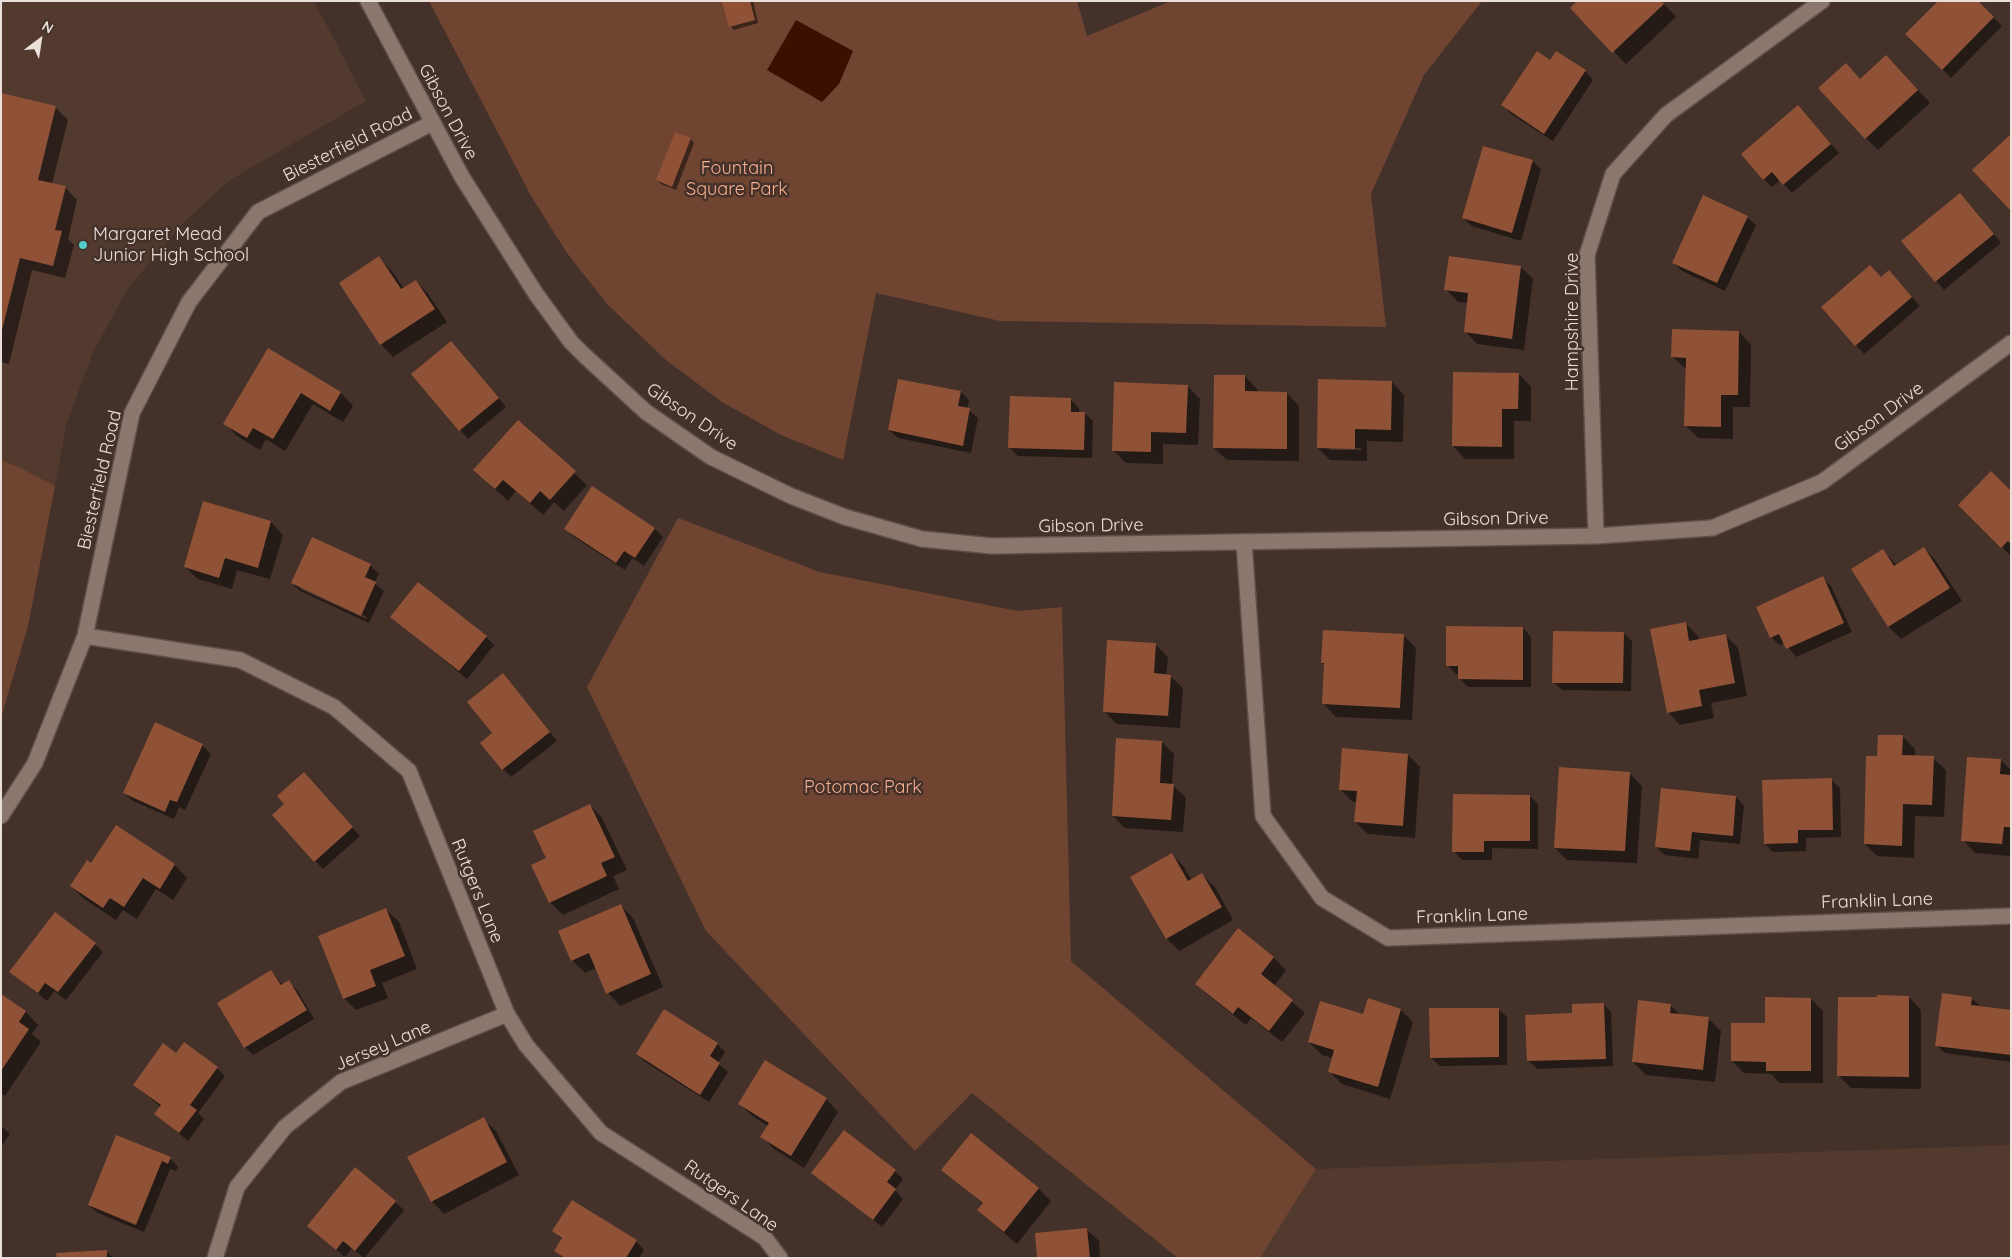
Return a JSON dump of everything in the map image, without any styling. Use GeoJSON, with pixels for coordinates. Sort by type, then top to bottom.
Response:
{"type":"FeatureCollection","features":[{"type":"Feature","properties":{"kind":"street","name":"Gibson Drive"},"geometry":{"type":"LineString","coordinates":[[368,1],[462,177],[536,294],[571,342],[646,412],[711,457],[791,496],[845,517],[922,539],[992,546],[1596,536],[1712,528],[1822,482],[2011,343]]}},
{"type":"Feature","properties":{"kind":"street","name":"Hampshire Drive"},"geometry":{"type":"LineString","coordinates":[[1596,536],[1588,255],[1613,174],[1666,115],[1822,1]]}},
{"type":"Feature","properties":{"kind":"street","name":"Biesterfield Road"},"geometry":{"type":"LineString","coordinates":[[1,816],[35,763],[85,636],[132,413],[190,302],[258,212],[432,123]]}},
{"type":"Feature","properties":{"kind":"street","name":"Franklin Lane"},"geometry":{"type":"LineString","coordinates":[[1244,542],[1263,816],[1322,898],[1388,938],[2011,916]]}},
{"type":"Feature","properties":{"kind":"street","name":"Rutgers Lane"},"geometry":{"type":"LineString","coordinates":[[85,636],[240,660],[334,707],[409,771],[506,1014],[526,1045],[601,1133],[765,1238],[780,1258]]}},
{"type":"Feature","properties":{"kind":"street","name":"Jersey Lane"},"geometry":{"type":"LineString","coordinates":[[214,1258],[237,1187],[285,1127],[341,1082],[506,1014]]}},
{"type":"Feature","properties":{"kind":"shaded area","name":"Margaret Mead Junior High School"},"geometry":{"type":"Polygon","coordinates":[[[1,1],[314,1],[366,101],[230,180],[180,226],[127,290],[93,352],[67,422],[55,486],[19,467],[1,460],[1,1]]]}},
{"type":"Feature","properties":{"kind":"shaded area"},"geometry":{"type":"Polygon","coordinates":[[[796,20],[853,51],[839,84],[822,102],[767,70],[796,20]]]}},
{"type":"Feature","properties":{"kind":"shaded area"},"geometry":{"type":"Polygon","coordinates":[[[2011,1145],[2011,1258],[1260,1258],[1316,1169],[2011,1145]]]}},
{"type":"Feature","properties":{"kind":"green space","name":"Fountain Square Park"},"geometry":{"type":"Polygon","coordinates":[[[429,1],[1077,1],[1087,36],[1171,1],[1482,1],[1424,75],[1371,194],[1386,327],[1000,321],[876,293],[843,460],[781,435],[722,402],[666,360],[608,305],[567,253],[531,196],[429,1]]]}},
{"type":"Feature","properties":{"kind":"green space"},"geometry":{"type":"Polygon","coordinates":[[[1,460],[19,467],[55,486],[28,626],[1,718],[1,460]]]}},
{"type":"Feature","properties":{"kind":"green space","name":"Potomac Park"},"geometry":{"type":"Polygon","coordinates":[[[678,518],[820,572],[1018,611],[1062,607],[1071,961],[1316,1169],[1260,1258],[1178,1258],[972,1093],[915,1151],[706,931],[587,687],[678,518]]]}},
{"type":"Feature","properties":{"kind":"building"},"geometry":{"type":"Polygon","coordinates":[[[750,1],[755,20],[729,27],[722,2],[750,1]]]}},
{"type":"Feature","properties":{"kind":"building"},"geometry":{"type":"Polygon","coordinates":[[[1577,1],[1662,1],[1664,4],[1612,53],[1570,8],[1577,1]]]}},
{"type":"Feature","properties":{"kind":"building"},"geometry":{"type":"Polygon","coordinates":[[[1938,1],[1978,1],[1994,17],[1942,70],[1905,34],[1938,1]]]}},
{"type":"Feature","properties":{"kind":"building"},"geometry":{"type":"Polygon","coordinates":[[[1537,51],[1550,60],[1556,51],[1586,70],[1544,134],[1501,105],[1537,51]]]}},
{"type":"Feature","properties":{"kind":"building"},"geometry":{"type":"Polygon","coordinates":[[[1886,55],[1918,90],[1865,139],[1818,88],[1846,63],[1860,79],[1886,55]]]}},
{"type":"Feature","properties":{"kind":"building","name":"Margaret Mead Junior High School"},"geometry":{"type":"Polygon","coordinates":[[[1,93],[56,106],[38,180],[66,186],[55,230],[62,231],[53,266],[20,258],[2,330],[1,93]]]}},
{"type":"Feature","properties":{"kind":"building"},"geometry":{"type":"Polygon","coordinates":[[[1798,105],[1831,144],[1783,185],[1772,172],[1763,180],[1741,154],[1798,105]]]}},
{"type":"Feature","properties":{"kind":"building"},"geometry":{"type":"Polygon","coordinates":[[[675,132],[691,138],[672,187],[656,180],[675,132]]]}},
{"type":"Feature","properties":{"kind":"building"},"geometry":{"type":"Polygon","coordinates":[[[2011,134],[2011,211],[1972,170],[2011,134]]]}},
{"type":"Feature","properties":{"kind":"building"},"geometry":{"type":"Polygon","coordinates":[[[1483,146],[1533,160],[1512,233],[1462,218],[1483,146]]]}},
{"type":"Feature","properties":{"kind":"building"},"geometry":{"type":"Polygon","coordinates":[[[1960,193],[1994,234],[1935,282],[1901,241],[1960,193]]]}},
{"type":"Feature","properties":{"kind":"building"},"geometry":{"type":"Polygon","coordinates":[[[1703,195],[1748,216],[1717,283],[1672,263],[1703,195]]]}},
{"type":"Feature","properties":{"kind":"building"},"geometry":{"type":"Polygon","coordinates":[[[379,256],[401,289],[416,280],[435,309],[380,345],[339,283],[379,256]]]}},
{"type":"Feature","properties":{"kind":"building"},"geometry":{"type":"Polygon","coordinates":[[[1449,256],[1521,266],[1512,339],[1464,332],[1468,293],[1444,290],[1449,256]]]}},
{"type":"Feature","properties":{"kind":"building"},"geometry":{"type":"Polygon","coordinates":[[[1870,265],[1881,277],[1889,270],[1912,297],[1855,346],[1821,307],[1870,265]]]}},
{"type":"Feature","properties":{"kind":"building"},"geometry":{"type":"Polygon","coordinates":[[[1672,329],[1739,331],[1738,395],[1721,395],[1721,427],[1684,426],[1686,358],[1671,357],[1672,329]]]}},
{"type":"Feature","properties":{"kind":"building"},"geometry":{"type":"Polygon","coordinates":[[[451,341],[499,398],[459,431],[411,374],[451,341]]]}},
{"type":"Feature","properties":{"kind":"building"},"geometry":{"type":"Polygon","coordinates":[[[268,348],[341,392],[330,411],[301,393],[273,439],[253,428],[247,438],[223,424],[268,348]]]}},
{"type":"Feature","properties":{"kind":"building"},"geometry":{"type":"Polygon","coordinates":[[[1453,372],[1519,373],[1518,409],[1502,409],[1502,447],[1452,446],[1453,372]]]}},
{"type":"Feature","properties":{"kind":"building"},"geometry":{"type":"Polygon","coordinates":[[[1214,375],[1245,375],[1245,391],[1287,392],[1287,449],[1213,448],[1214,375]]]}},
{"type":"Feature","properties":{"kind":"building"},"geometry":{"type":"Polygon","coordinates":[[[898,379],[961,391],[958,406],[970,408],[963,446],[888,430],[898,379]]]}},
{"type":"Feature","properties":{"kind":"building"},"geometry":{"type":"Polygon","coordinates":[[[1318,379],[1392,381],[1391,430],[1355,429],[1355,449],[1317,448],[1318,379]]]}},
{"type":"Feature","properties":{"kind":"building"},"geometry":{"type":"Polygon","coordinates":[[[1114,382],[1188,385],[1186,433],[1151,432],[1151,452],[1112,451],[1114,382]]]}},
{"type":"Feature","properties":{"kind":"building"},"geometry":{"type":"Polygon","coordinates":[[[1010,396],[1071,398],[1071,412],[1085,412],[1084,450],[1008,448],[1010,396]]]}},
{"type":"Feature","properties":{"kind":"building"},"geometry":{"type":"Polygon","coordinates":[[[518,420],[576,471],[550,500],[540,491],[530,503],[503,480],[495,489],[473,470],[518,420]]]}},
{"type":"Feature","properties":{"kind":"building"},"geometry":{"type":"Polygon","coordinates":[[[1991,471],[2011,491],[2011,544],[2008,541],[2001,548],[1958,505],[1991,471]]]}},
{"type":"Feature","properties":{"kind":"building"},"geometry":{"type":"Polygon","coordinates":[[[592,486],[655,528],[635,558],[624,551],[616,563],[564,529],[592,486]]]}},
{"type":"Feature","properties":{"kind":"building"},"geometry":{"type":"Polygon","coordinates":[[[203,501],[271,521],[258,568],[225,558],[219,578],[184,567],[203,501]]]}},
{"type":"Feature","properties":{"kind":"building"},"geometry":{"type":"Polygon","coordinates":[[[312,537],[371,564],[365,577],[376,582],[361,616],[291,583],[312,537]]]}},
{"type":"Feature","properties":{"kind":"building"},"geometry":{"type":"Polygon","coordinates":[[[1924,547],[1950,588],[1888,627],[1851,569],[1883,549],[1894,566],[1924,547]]]}},
{"type":"Feature","properties":{"kind":"building"},"geometry":{"type":"Polygon","coordinates":[[[1823,576],[1844,623],[1786,649],[1779,634],[1770,638],[1756,607],[1823,576]]]}},
{"type":"Feature","properties":{"kind":"building"},"geometry":{"type":"Polygon","coordinates":[[[418,582],[487,636],[459,671],[390,617],[418,582]]]}},
{"type":"Feature","properties":{"kind":"building"},"geometry":{"type":"Polygon","coordinates":[[[1686,622],[1689,641],[1726,634],[1735,683],[1699,690],[1702,706],[1667,713],[1650,629],[1686,622]]]}},
{"type":"Feature","properties":{"kind":"building"},"geometry":{"type":"Polygon","coordinates":[[[1446,626],[1523,627],[1523,680],[1458,679],[1458,666],[1446,666],[1446,626]]]}},
{"type":"Feature","properties":{"kind":"building"},"geometry":{"type":"Polygon","coordinates":[[[1323,630],[1404,634],[1400,708],[1322,704],[1324,663],[1321,663],[1323,630]]]}},
{"type":"Feature","properties":{"kind":"building"},"geometry":{"type":"Polygon","coordinates":[[[1553,631],[1624,632],[1623,683],[1552,683],[1553,631]]]}},
{"type":"Feature","properties":{"kind":"building"},"geometry":{"type":"Polygon","coordinates":[[[1107,640],[1156,643],[1154,673],[1171,675],[1168,716],[1103,712],[1107,640]]]}},
{"type":"Feature","properties":{"kind":"building"},"geometry":{"type":"Polygon","coordinates":[[[503,673],[550,732],[502,770],[480,743],[492,733],[467,702],[503,673]]]}},
{"type":"Feature","properties":{"kind":"building"},"geometry":{"type":"Polygon","coordinates":[[[155,722],[203,744],[177,802],[170,800],[165,812],[123,793],[155,722]]]}},
{"type":"Feature","properties":{"kind":"building"},"geometry":{"type":"Polygon","coordinates":[[[1878,735],[1903,735],[1902,755],[1934,756],[1932,805],[1903,804],[1902,846],[1864,844],[1866,756],[1877,756],[1878,735]]]}},
{"type":"Feature","properties":{"kind":"building"},"geometry":{"type":"Polygon","coordinates":[[[1116,738],[1162,741],[1160,783],[1174,784],[1171,820],[1112,816],[1116,738]]]}},
{"type":"Feature","properties":{"kind":"building"},"geometry":{"type":"Polygon","coordinates":[[[1342,748],[1408,754],[1403,826],[1354,822],[1357,791],[1339,790],[1342,748]]]}},
{"type":"Feature","properties":{"kind":"building"},"geometry":{"type":"Polygon","coordinates":[[[1967,757],[2001,759],[2000,774],[2011,775],[2011,827],[2004,827],[2002,844],[1961,841],[1967,757]]]}},
{"type":"Feature","properties":{"kind":"building"},"geometry":{"type":"Polygon","coordinates":[[[1559,767],[1630,772],[1625,851],[1554,848],[1559,767]]]}},
{"type":"Feature","properties":{"kind":"building"},"geometry":{"type":"Polygon","coordinates":[[[304,772],[353,827],[314,862],[272,815],[284,804],[277,796],[304,772]]]}},
{"type":"Feature","properties":{"kind":"building"},"geometry":{"type":"Polygon","coordinates":[[[1832,778],[1833,830],[1798,830],[1798,843],[1764,844],[1762,780],[1832,778]]]}},
{"type":"Feature","properties":{"kind":"building"},"geometry":{"type":"Polygon","coordinates":[[[1661,788],[1736,796],[1733,836],[1692,832],[1690,851],[1655,847],[1661,788]]]}},
{"type":"Feature","properties":{"kind":"building"},"geometry":{"type":"Polygon","coordinates":[[[1453,794],[1530,795],[1530,841],[1484,841],[1484,852],[1452,852],[1453,794]]]}},
{"type":"Feature","properties":{"kind":"building"},"geometry":{"type":"Polygon","coordinates":[[[590,804],[615,857],[601,863],[607,876],[549,903],[531,865],[546,858],[533,831],[590,804]]]}},
{"type":"Feature","properties":{"kind":"building"},"geometry":{"type":"Polygon","coordinates":[[[116,825],[175,864],[160,889],[143,878],[124,907],[110,898],[103,908],[70,886],[87,860],[91,863],[116,825]]]}},
{"type":"Feature","properties":{"kind":"building"},"geometry":{"type":"Polygon","coordinates":[[[1172,853],[1188,881],[1202,873],[1222,907],[1166,939],[1130,877],[1172,853]]]}},
{"type":"Feature","properties":{"kind":"building"},"geometry":{"type":"Polygon","coordinates":[[[621,904],[651,974],[606,994],[589,953],[571,961],[558,931],[621,904]]]}},
{"type":"Feature","properties":{"kind":"building"},"geometry":{"type":"Polygon","coordinates":[[[386,908],[405,956],[370,970],[376,986],[343,999],[318,936],[386,908]]]}},
{"type":"Feature","properties":{"kind":"building"},"geometry":{"type":"Polygon","coordinates":[[[55,912],[96,943],[58,992],[45,983],[38,993],[9,972],[55,912]]]}},
{"type":"Feature","properties":{"kind":"building"},"geometry":{"type":"Polygon","coordinates":[[[1238,928],[1274,957],[1261,974],[1293,1000],[1269,1031],[1238,1007],[1233,1014],[1195,984],[1238,928]]]}},
{"type":"Feature","properties":{"kind":"building"},"geometry":{"type":"Polygon","coordinates":[[[271,970],[281,985],[289,980],[307,1010],[244,1048],[217,1003],[271,970]]]}},
{"type":"Feature","properties":{"kind":"building"},"geometry":{"type":"Polygon","coordinates":[[[1942,993],[1972,997],[1971,1005],[2011,1010],[2011,1055],[1935,1046],[1942,993]]]}},
{"type":"Feature","properties":{"kind":"building"},"geometry":{"type":"Polygon","coordinates":[[[1,994],[26,1011],[19,1022],[29,1029],[1,1071],[1,994]]]}},
{"type":"Feature","properties":{"kind":"building"},"geometry":{"type":"Polygon","coordinates":[[[1877,995],[1909,996],[1909,1077],[1837,1076],[1838,997],[1877,997],[1877,995]]]}},
{"type":"Feature","properties":{"kind":"building"},"geometry":{"type":"Polygon","coordinates":[[[1765,997],[1811,998],[1811,1071],[1766,1071],[1766,1062],[1731,1061],[1731,1023],[1765,1023],[1765,997]]]}},
{"type":"Feature","properties":{"kind":"building"},"geometry":{"type":"Polygon","coordinates":[[[1368,998],[1401,1009],[1378,1087],[1328,1072],[1334,1050],[1308,1042],[1320,1001],[1363,1014],[1368,998]]]}},
{"type":"Feature","properties":{"kind":"building"},"geometry":{"type":"Polygon","coordinates":[[[1638,1000],[1671,1004],[1670,1013],[1709,1017],[1703,1070],[1632,1062],[1638,1000]]]}},
{"type":"Feature","properties":{"kind":"building"},"geometry":{"type":"Polygon","coordinates":[[[1604,1003],[1606,1059],[1527,1061],[1525,1015],[1572,1013],[1572,1004],[1604,1003]]]}},
{"type":"Feature","properties":{"kind":"building"},"geometry":{"type":"Polygon","coordinates":[[[1429,1008],[1499,1008],[1499,1057],[1430,1058],[1429,1008]]]}},
{"type":"Feature","properties":{"kind":"building"},"geometry":{"type":"Polygon","coordinates":[[[664,1009],[718,1043],[710,1056],[720,1063],[700,1095],[636,1054],[664,1009]]]}},
{"type":"Feature","properties":{"kind":"building"},"geometry":{"type":"Polygon","coordinates":[[[184,1042],[218,1067],[190,1105],[197,1110],[179,1133],[154,1114],[161,1105],[133,1085],[163,1043],[176,1053],[184,1042]]]}},
{"type":"Feature","properties":{"kind":"building"},"geometry":{"type":"Polygon","coordinates":[[[765,1060],[827,1098],[791,1156],[760,1137],[769,1123],[738,1104],[765,1060]]]}},
{"type":"Feature","properties":{"kind":"building"},"geometry":{"type":"Polygon","coordinates":[[[484,1117],[507,1162],[431,1202],[407,1157],[484,1117]]]}},
{"type":"Feature","properties":{"kind":"building"},"geometry":{"type":"Polygon","coordinates":[[[844,1130],[896,1170],[887,1182],[896,1189],[873,1220],[811,1173],[844,1130]]]}},
{"type":"Feature","properties":{"kind":"building"},"geometry":{"type":"Polygon","coordinates":[[[971,1133],[1039,1188],[1004,1232],[977,1210],[983,1203],[941,1170],[971,1133]]]}},
{"type":"Feature","properties":{"kind":"building"},"geometry":{"type":"Polygon","coordinates":[[[116,1135],[171,1157],[168,1164],[162,1161],[136,1225],[88,1205],[116,1135]]]}},
{"type":"Feature","properties":{"kind":"building"},"geometry":{"type":"Polygon","coordinates":[[[355,1167],[396,1201],[355,1251],[343,1241],[336,1250],[307,1226],[355,1167]]]}},
{"type":"Feature","properties":{"kind":"building"},"geometry":{"type":"Polygon","coordinates":[[[572,1200],[637,1240],[626,1258],[565,1258],[554,1251],[562,1238],[552,1231],[572,1200]]]}},
{"type":"Feature","properties":{"kind":"building"},"geometry":{"type":"Polygon","coordinates":[[[1087,1228],[1090,1258],[1037,1258],[1035,1233],[1087,1228]]]}},
{"type":"Feature","properties":{"kind":"building"},"geometry":{"type":"Polygon","coordinates":[[[107,1250],[107,1258],[57,1258],[56,1253],[107,1250]]]}},
{"type":"Feature","properties":{"kind":"place","name":"Margaret Mead Junior High School"},"geometry":{"type":"Point","coordinates":[83,245]}}]}
